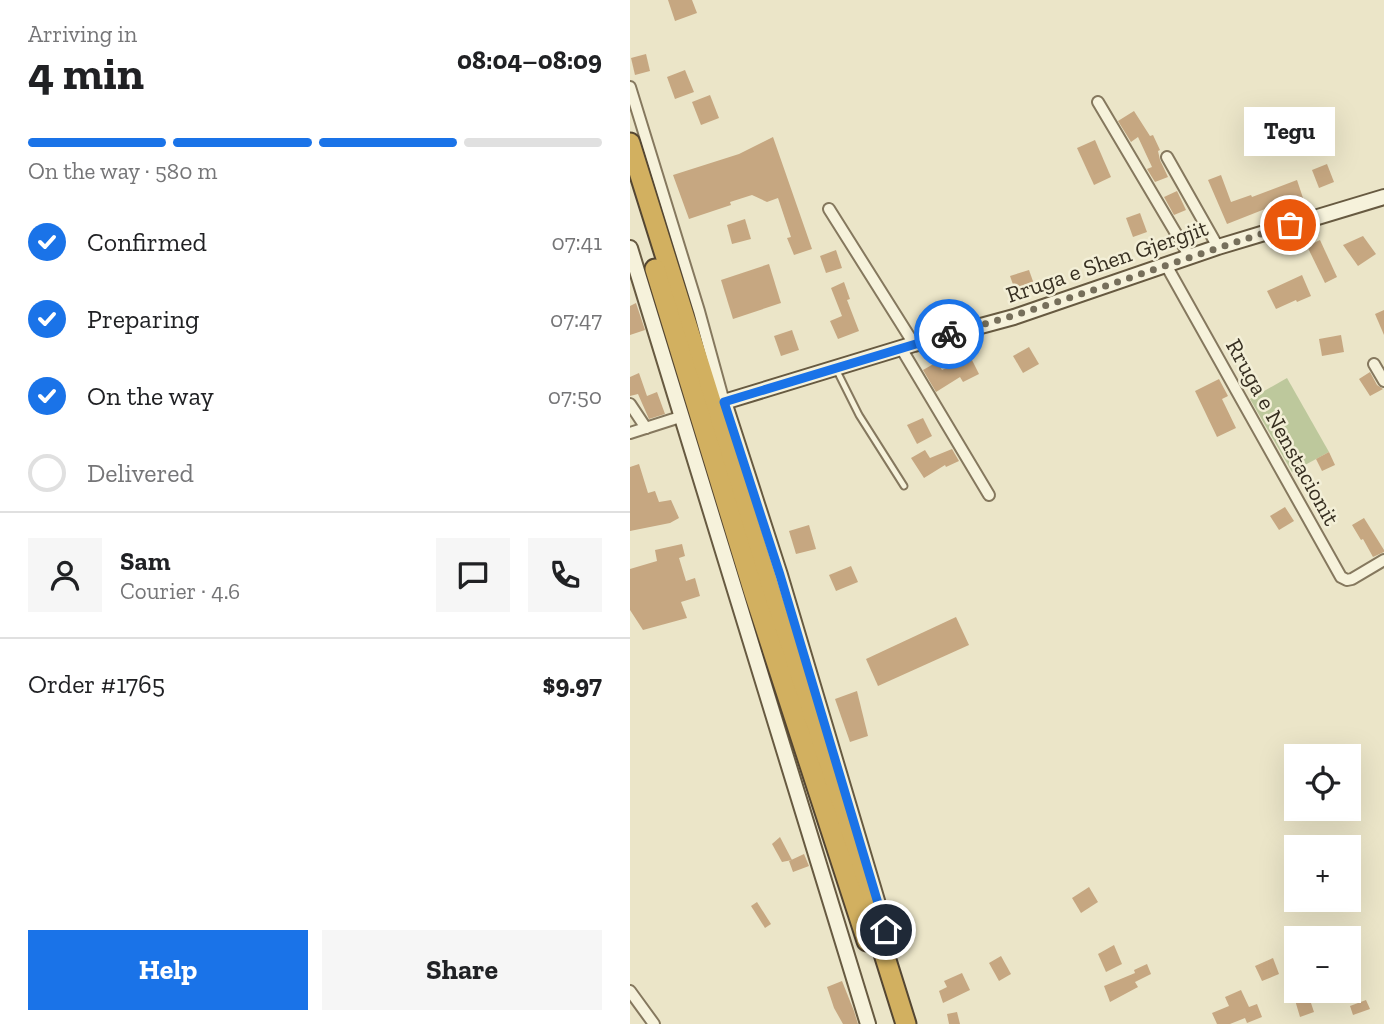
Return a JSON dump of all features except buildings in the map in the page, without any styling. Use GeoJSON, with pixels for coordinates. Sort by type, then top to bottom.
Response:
{"type":"FeatureCollection","features":[{"type":"Feature","properties":{"kind":"highway"},"geometry":{"type":"LineString","coordinates":[[630,143],[911,1024]]}},
{"type":"Feature","properties":{"kind":"highway"},"geometry":{"type":"LineString","coordinates":[[630,188],[754,593],[844,865],[892,1024]]}},
{"type":"Feature","properties":{"kind":"highway"},"geometry":{"type":"LineString","coordinates":[[901,980],[899,986],[911,1024]]}},
{"type":"Feature","properties":{"kind":"street"},"geometry":{"type":"LineString","coordinates":[[630,87],[901,980]]}},
{"type":"Feature","properties":{"kind":"street"},"geometry":{"type":"LineString","coordinates":[[1098,102],[1190,257]]}},
{"type":"Feature","properties":{"kind":"street"},"geometry":{"type":"LineString","coordinates":[[1167,157],[1218,247]]}},
{"type":"Feature","properties":{"kind":"street","name":"Rruga e Shen Gjergjit"},"geometry":{"type":"LineString","coordinates":[[724,402],[907,346],[1014,317],[1218,247],[1384,197]]}},
{"type":"Feature","properties":{"kind":"street"},"geometry":{"type":"LineString","coordinates":[[829,209],[989,495]]}},
{"type":"Feature","properties":{"kind":"street"},"geometry":{"type":"LineString","coordinates":[[630,248],[675,419],[733,582],[868,1024]]}},
{"type":"Feature","properties":{"kind":"street","name":"Rruga e Nenstacionit"},"geometry":{"type":"LineString","coordinates":[[1166,265],[1341,577],[1352,579],[1384,560]]}},
{"type":"Feature","properties":{"kind":"street"},"geometry":{"type":"LineString","coordinates":[[1374,364],[1384,382]]}},
{"type":"Feature","properties":{"kind":"street"},"geometry":{"type":"LineString","coordinates":[[630,404],[646,428]]}},
{"type":"Feature","properties":{"kind":"street"},"geometry":{"type":"LineString","coordinates":[[630,433],[675,419]]}},
{"type":"Feature","properties":{"kind":"street"},"geometry":{"type":"LineString","coordinates":[[630,991],[654,1024]]}},
{"type":"Feature","properties":{"kind":"lane"},"geometry":{"type":"LineString","coordinates":[[835,368],[859,415],[904,486]]}},
{"type":"Feature","properties":{"kind":"green space"},"geometry":{"type":"Polygon","coordinates":[[[1287,378],[1329,452],[1292,472],[1250,399],[1287,378]]]}},
{"type":"Feature","properties":{"kind":"way so far"},"geometry":{"type":"LineString","coordinates":[[949,334],[1014,317],[1290,225]]}},
{"type":"Feature","properties":{"kind":"place","name":"Tegu"},"geometry":{"type":"Point","coordinates":[1290,225]}},
{"type":"Feature","properties":{"kind":"route"},"geometry":{"type":"LineString","coordinates":[[886,930],[780,575],[724,402],[949,334]]}}]}
